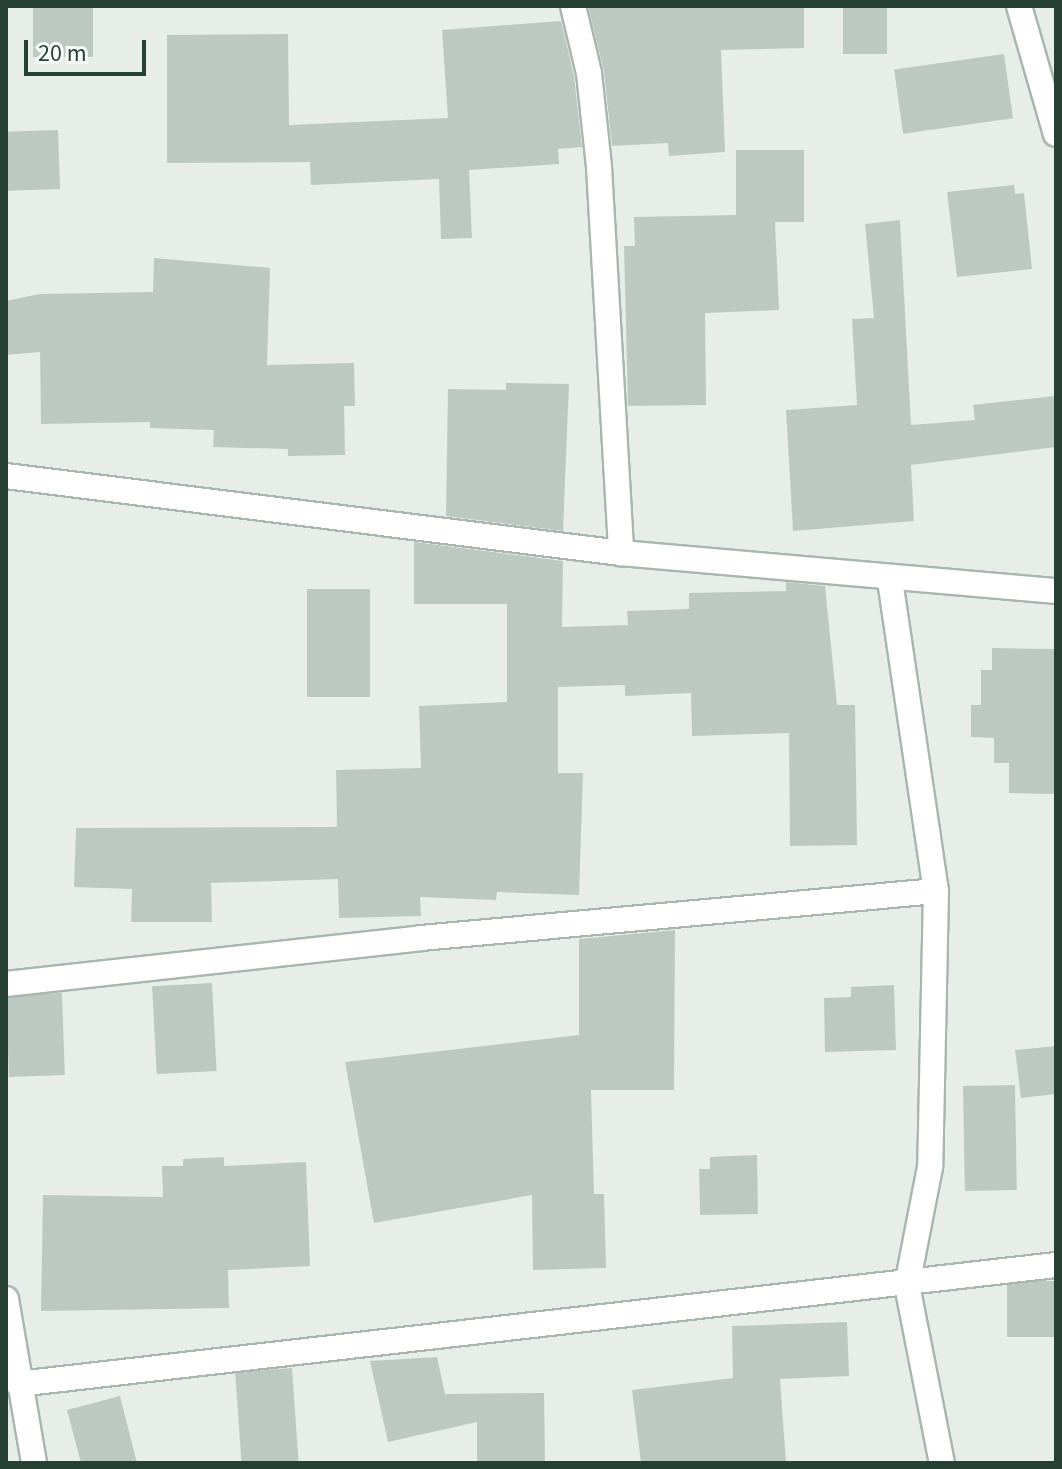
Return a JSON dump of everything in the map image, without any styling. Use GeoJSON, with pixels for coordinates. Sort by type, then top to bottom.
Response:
{"type":"FeatureCollection","features":[{"type":"Feature","properties":{"kind":"street"},"geometry":{"type":"LineString","coordinates":[[573,6],[589,73],[599,167],[621,553]]}},
{"type":"Feature","properties":{"kind":"street"},"geometry":{"type":"LineString","coordinates":[[1019,6],[1056,134]]}},
{"type":"Feature","properties":{"kind":"street"},"geometry":{"type":"LineString","coordinates":[[6,476],[621,553],[890,580],[1056,591]]}},
{"type":"Feature","properties":{"kind":"street"},"geometry":{"type":"LineString","coordinates":[[890,580],[936,891],[930,1167],[907,1285],[942,1463]]}},
{"type":"Feature","properties":{"kind":"street"},"geometry":{"type":"LineString","coordinates":[[6,984],[436,936],[936,891]]}},
{"type":"Feature","properties":{"kind":"street"},"geometry":{"type":"LineString","coordinates":[[18,1384],[907,1285],[1056,1265]]}},
{"type":"Feature","properties":{"kind":"street"},"geometry":{"type":"LineString","coordinates":[[6,1299],[18,1384],[34,1463]]}},
{"type":"Feature","properties":{"kind":"building"},"geometry":{"type":"Polygon","coordinates":[[[33,6],[93,6],[93,57],[33,57],[33,6]]]}},
{"type":"Feature","properties":{"kind":"building"},"geometry":{"type":"Polygon","coordinates":[[[588,6],[804,6],[804,48],[721,50],[725,152],[669,156],[668,143],[612,146],[604,71],[588,6]]]}},
{"type":"Feature","properties":{"kind":"building"},"geometry":{"type":"Polygon","coordinates":[[[843,6],[887,6],[887,54],[843,54],[843,6]]]}},
{"type":"Feature","properties":{"kind":"building"},"geometry":{"type":"Polygon","coordinates":[[[561,21],[574,76],[582,147],[558,149],[559,164],[469,170],[472,238],[441,239],[439,179],[311,185],[310,162],[167,163],[167,35],[288,34],[289,125],[448,118],[442,30],[561,21]]]}},
{"type":"Feature","properties":{"kind":"building"},"geometry":{"type":"Polygon","coordinates":[[[1004,54],[1013,118],[903,134],[894,69],[1004,54]]]}},
{"type":"Feature","properties":{"kind":"building"},"geometry":{"type":"Polygon","coordinates":[[[58,130],[60,189],[8,191],[6,132],[58,130]]]}},
{"type":"Feature","properties":{"kind":"building"},"geometry":{"type":"Polygon","coordinates":[[[736,150],[804,150],[804,222],[775,222],[779,310],[705,313],[706,405],[628,406],[624,246],[635,246],[634,217],[736,215],[736,150]]]}},
{"type":"Feature","properties":{"kind":"building"},"geometry":{"type":"Polygon","coordinates":[[[1014,185],[1015,194],[1024,193],[1032,269],[957,277],[947,192],[1014,185]]]}},
{"type":"Feature","properties":{"kind":"building"},"geometry":{"type":"Polygon","coordinates":[[[900,220],[911,425],[975,420],[973,405],[1056,396],[1056,447],[911,465],[914,521],[793,531],[786,410],[857,405],[852,319],[874,318],[865,224],[900,220]]]}},
{"type":"Feature","properties":{"kind":"building"},"geometry":{"type":"Polygon","coordinates":[[[154,258],[270,268],[267,365],[354,363],[355,406],[344,406],[345,455],[288,456],[288,449],[213,447],[214,430],[150,428],[150,422],[41,424],[40,352],[6,355],[6,301],[39,294],[153,292],[154,258]]]}},
{"type":"Feature","properties":{"kind":"building"},"geometry":{"type":"Polygon","coordinates":[[[506,383],[569,384],[563,531],[446,516],[448,389],[506,390],[506,383]]]}},
{"type":"Feature","properties":{"kind":"building"},"geometry":{"type":"Polygon","coordinates":[[[414,542],[563,561],[562,627],[628,625],[627,611],[689,609],[689,593],[786,591],[786,582],[825,586],[837,705],[855,705],[857,845],[790,846],[789,733],[692,736],[691,693],[625,696],[625,685],[558,687],[558,773],[583,773],[579,895],[497,892],[496,900],[420,897],[421,916],[339,918],[338,879],[211,883],[212,922],[131,922],[132,889],[74,887],[76,828],[337,827],[336,770],[421,768],[419,706],[507,702],[507,604],[414,604],[414,542]]]}},
{"type":"Feature","properties":{"kind":"building"},"geometry":{"type":"Polygon","coordinates":[[[307,589],[370,589],[370,697],[307,697],[307,589]]]}},
{"type":"Feature","properties":{"kind":"building"},"geometry":{"type":"Polygon","coordinates":[[[992,648],[1056,649],[1056,794],[1009,793],[1009,763],[994,763],[994,738],[971,737],[971,705],[981,705],[981,670],[992,670],[992,648]]]}},
{"type":"Feature","properties":{"kind":"building"},"geometry":{"type":"Polygon","coordinates":[[[675,930],[674,1090],[591,1090],[594,1194],[604,1194],[606,1268],[533,1270],[532,1195],[374,1223],[345,1062],[579,1035],[579,939],[675,930]]]}},
{"type":"Feature","properties":{"kind":"building"},"geometry":{"type":"Polygon","coordinates":[[[212,983],[217,1071],[157,1074],[152,986],[212,983]]]}},
{"type":"Feature","properties":{"kind":"building"},"geometry":{"type":"Polygon","coordinates":[[[894,985],[896,1050],[825,1052],[824,998],[851,997],[851,987],[894,985]]]}},
{"type":"Feature","properties":{"kind":"building"},"geometry":{"type":"Polygon","coordinates":[[[62,993],[65,1075],[9,1077],[6,995],[62,993]]]}},
{"type":"Feature","properties":{"kind":"building"},"geometry":{"type":"Polygon","coordinates":[[[1056,1046],[1056,1094],[1021,1098],[1015,1050],[1056,1046]]]}},
{"type":"Feature","properties":{"kind":"building"},"geometry":{"type":"Polygon","coordinates":[[[1015,1085],[1017,1190],[965,1191],[963,1086],[1015,1085]]]}},
{"type":"Feature","properties":{"kind":"building"},"geometry":{"type":"Polygon","coordinates":[[[757,1155],[758,1214],[700,1215],[699,1169],[710,1169],[710,1157],[757,1155]]]}},
{"type":"Feature","properties":{"kind":"building"},"geometry":{"type":"Polygon","coordinates":[[[224,1157],[224,1166],[306,1162],[310,1266],[228,1270],[229,1308],[41,1311],[43,1195],[163,1197],[162,1166],[183,1166],[183,1159],[224,1157]]]}},
{"type":"Feature","properties":{"kind":"building"},"geometry":{"type":"Polygon","coordinates":[[[1007,1281],[1056,1281],[1056,1337],[1007,1337],[1007,1281]]]}},
{"type":"Feature","properties":{"kind":"building"},"geometry":{"type":"Polygon","coordinates":[[[847,1322],[849,1376],[780,1379],[786,1463],[641,1463],[632,1390],[733,1378],[732,1326],[847,1322]]]}},
{"type":"Feature","properties":{"kind":"building"},"geometry":{"type":"Polygon","coordinates":[[[437,1357],[445,1394],[544,1393],[545,1463],[477,1463],[477,1422],[388,1442],[370,1361],[437,1357]]]}},
{"type":"Feature","properties":{"kind":"building"},"geometry":{"type":"Polygon","coordinates":[[[292,1368],[299,1463],[242,1463],[235,1372],[292,1368]]]}},
{"type":"Feature","properties":{"kind":"building"},"geometry":{"type":"Polygon","coordinates":[[[120,1396],[137,1463],[81,1463],[67,1410],[120,1396]]]}}]}
